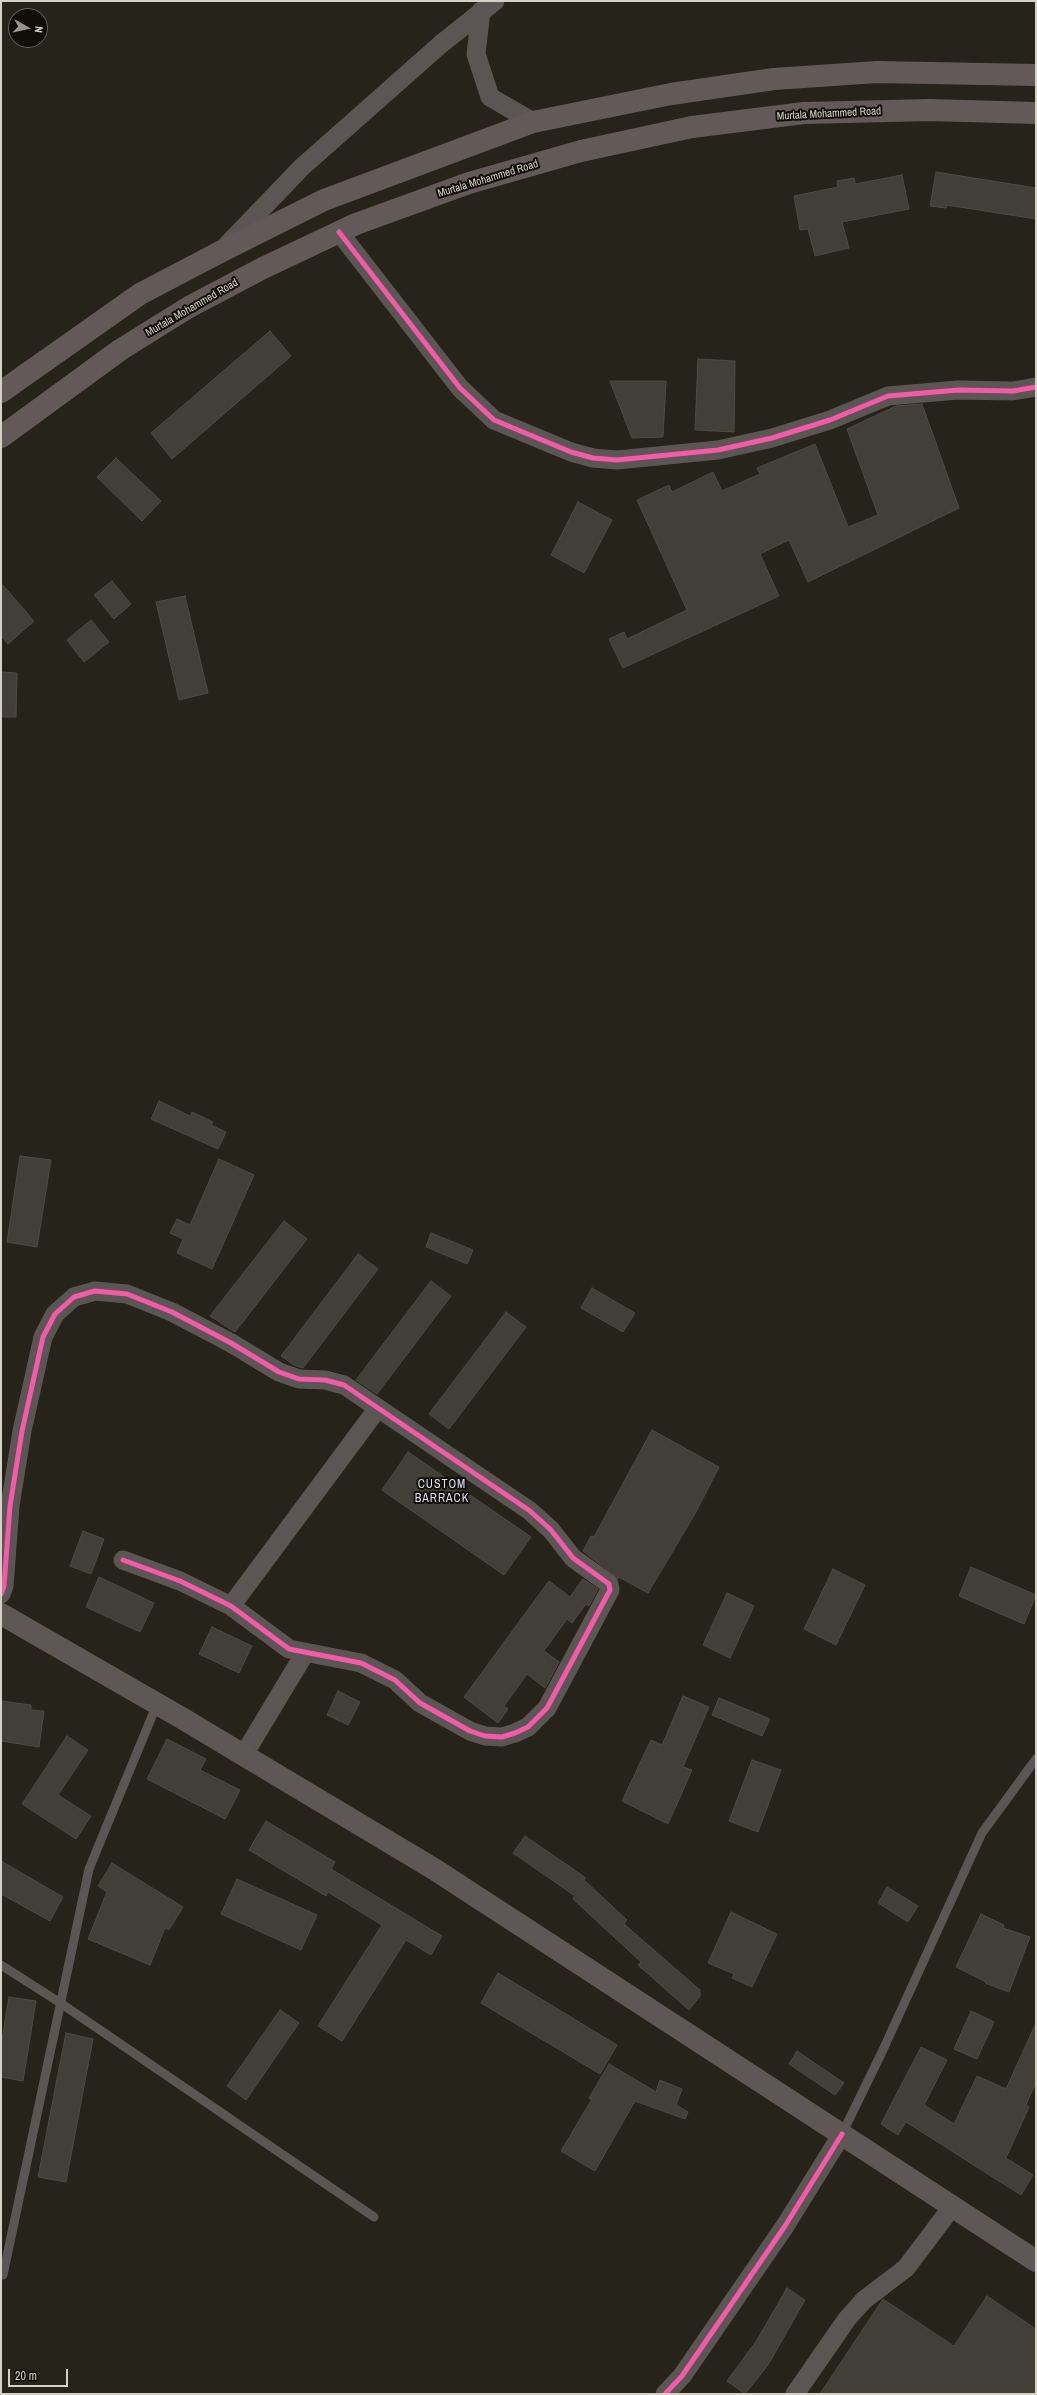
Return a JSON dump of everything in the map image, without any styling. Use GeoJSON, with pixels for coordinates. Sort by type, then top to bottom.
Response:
{"type":"FeatureCollection","features":[{"type":"Feature","properties":{"kind":"highway"},"geometry":{"type":"LineString","coordinates":[[1,392],[140,294],[222,251],[324,200],[533,122],[671,94],[774,79],[877,72],[1036,75]]}},
{"type":"Feature","properties":{"kind":"highway","name":"Murtala Mohammed Road"},"geometry":{"type":"LineString","coordinates":[[1,437],[114,355],[189,307],[263,268],[339,232],[469,183],[581,151],[692,128],[804,113],[930,110],[1036,113]]}},
{"type":"Feature","properties":{"kind":"main road"},"geometry":{"type":"LineString","coordinates":[[1,1614],[157,1704],[434,1869],[842,2134],[952,2208],[1036,2261]]}},
{"type":"Feature","properties":{"kind":"street"},"geometry":{"type":"LineString","coordinates":[[488,6],[476,54],[490,97],[533,122]]}},
{"type":"Feature","properties":{"kind":"street"},"geometry":{"type":"LineString","coordinates":[[222,251],[302,167],[488,6]]}},
{"type":"Feature","properties":{"kind":"street"},"geometry":{"type":"LineString","coordinates":[[339,232],[460,388],[494,420],[571,452],[593,458],[617,460],[718,450],[772,438],[830,420],[888,396],[958,390],[1013,391],[1036,387]]}},
{"type":"Feature","properties":{"kind":"street"},"geometry":{"type":"LineString","coordinates":[[1,1594],[4,1586],[10,1506],[22,1431],[43,1337],[55,1314],[74,1297],[95,1291],[127,1294],[172,1312],[231,1343],[279,1372],[299,1379],[325,1380],[344,1385],[530,1511],[551,1530],[573,1558],[609,1584],[609,1595],[590,1624],[547,1708],[528,1727],[502,1736],[485,1736],[470,1731],[420,1703],[395,1680],[361,1663],[289,1649],[231,1606],[180,1581],[123,1560]]}},
{"type":"Feature","properties":{"kind":"street"},"geometry":{"type":"LineString","coordinates":[[231,1606],[378,1408]]}},
{"type":"Feature","properties":{"kind":"street"},"geometry":{"type":"LineString","coordinates":[[243,1756],[305,1653]]}},
{"type":"Feature","properties":{"kind":"street"},"geometry":{"type":"LineString","coordinates":[[665,2394],[690,2363],[785,2226],[842,2134]]}},
{"type":"Feature","properties":{"kind":"street"},"geometry":{"type":"LineString","coordinates":[[795,2394],[847,2319],[864,2300],[906,2268],[952,2208]]}},
{"type":"Feature","properties":{"kind":"lane"},"geometry":{"type":"LineString","coordinates":[[3,2275],[89,1869],[157,1704]]}},
{"type":"Feature","properties":{"kind":"lane"},"geometry":{"type":"LineString","coordinates":[[842,2134],[882,2052],[982,1833],[1036,1759]]}},
{"type":"Feature","properties":{"kind":"lane"},"geometry":{"type":"LineString","coordinates":[[1,1965],[60,2002],[374,2217]]}},
{"type":"Feature","properties":{"kind":"building"},"geometry":{"type":"Polygon","coordinates":[[[936,172],[1036,188],[1036,219],[947,205],[946,208],[930,206],[936,172]]]}},
{"type":"Feature","properties":{"kind":"building"},"geometry":{"type":"Polygon","coordinates":[[[902,175],[909,209],[842,222],[849,248],[815,256],[808,229],[800,230],[794,196],[838,187],[837,181],[854,178],[855,184],[902,175]]]}},
{"type":"Feature","properties":{"kind":"building"},"geometry":{"type":"Polygon","coordinates":[[[270,331],[291,356],[172,459],[151,433],[270,331]]]}},
{"type":"Feature","properties":{"kind":"building"},"geometry":{"type":"Polygon","coordinates":[[[698,359],[735,361],[734,432],[695,430],[698,359]]]}},
{"type":"Feature","properties":{"kind":"building"},"geometry":{"type":"Polygon","coordinates":[[[610,381],[666,381],[663,437],[632,438],[610,381]]]}},
{"type":"Feature","properties":{"kind":"building"},"geometry":{"type":"Polygon","coordinates":[[[922,404],[959,508],[808,582],[789,540],[760,554],[779,596],[623,668],[609,639],[624,632],[627,639],[687,610],[637,500],[669,485],[672,492],[713,472],[722,491],[760,474],[757,468],[815,444],[848,527],[878,515],[847,429],[896,406],[922,404]]]}},
{"type":"Feature","properties":{"kind":"building"},"geometry":{"type":"Polygon","coordinates":[[[116,458],[161,501],[142,521],[97,477],[116,458]]]}},
{"type":"Feature","properties":{"kind":"building"},"geometry":{"type":"Polygon","coordinates":[[[578,502],[612,520],[584,573],[551,555],[578,502]]]}},
{"type":"Feature","properties":{"kind":"building"},"geometry":{"type":"Polygon","coordinates":[[[112,581],[131,604],[114,619],[94,595],[112,581]]]}},
{"type":"Feature","properties":{"kind":"building"},"geometry":{"type":"Polygon","coordinates":[[[1,583],[34,621],[8,644],[1,636],[1,583]]]}},
{"type":"Feature","properties":{"kind":"building"},"geometry":{"type":"Polygon","coordinates":[[[185,596],[208,693],[179,700],[156,602],[185,596]]]}},
{"type":"Feature","properties":{"kind":"building"},"geometry":{"type":"Polygon","coordinates":[[[91,620],[109,642],[84,662],[67,640],[91,620]]]}},
{"type":"Feature","properties":{"kind":"building"},"geometry":{"type":"Polygon","coordinates":[[[1,672],[17,673],[16,717],[1,717],[1,672]]]}},
{"type":"Feature","properties":{"kind":"building"},"geometry":{"type":"Polygon","coordinates":[[[159,1101],[190,1116],[192,1112],[213,1122],[211,1125],[226,1132],[218,1149],[151,1119],[159,1101]]]}},
{"type":"Feature","properties":{"kind":"building"},"geometry":{"type":"Polygon","coordinates":[[[20,1156],[51,1160],[37,1247],[7,1242],[20,1156]]]}},
{"type":"Feature","properties":{"kind":"building"},"geometry":{"type":"Polygon","coordinates":[[[219,1159],[254,1175],[212,1269],[177,1253],[183,1239],[170,1233],[177,1219],[190,1225],[219,1159]]]}},
{"type":"Feature","properties":{"kind":"building"},"geometry":{"type":"Polygon","coordinates":[[[284,1221],[307,1239],[235,1332],[210,1316],[284,1221]]]}},
{"type":"Feature","properties":{"kind":"building"},"geometry":{"type":"Polygon","coordinates":[[[431,1233],[473,1250],[467,1264],[426,1247],[431,1233]]]}},
{"type":"Feature","properties":{"kind":"building"},"geometry":{"type":"Polygon","coordinates":[[[358,1254],[378,1269],[303,1368],[294,1365],[281,1356],[358,1254]]]}},
{"type":"Feature","properties":{"kind":"building"},"geometry":{"type":"Polygon","coordinates":[[[431,1281],[451,1296],[377,1394],[356,1380],[431,1281]]]}},
{"type":"Feature","properties":{"kind":"building"},"geometry":{"type":"Polygon","coordinates":[[[592,1288],[635,1313],[623,1332],[581,1308],[592,1288]]]}},
{"type":"Feature","properties":{"kind":"building"},"geometry":{"type":"Polygon","coordinates":[[[506,1312],[526,1327],[449,1429],[429,1414],[506,1312]]]}},
{"type":"Feature","properties":{"kind":"building"},"geometry":{"type":"Polygon","coordinates":[[[652,1430],[719,1467],[696,1512],[648,1593],[619,1577],[618,1579],[583,1551],[591,1536],[594,1537],[652,1430]]]}},
{"type":"Feature","properties":{"kind":"building"},"geometry":{"type":"Polygon","coordinates":[[[408,1452],[531,1537],[504,1575],[382,1490],[408,1452]]]}},
{"type":"Feature","properties":{"kind":"building"},"geometry":{"type":"Polygon","coordinates":[[[83,1531],[104,1539],[91,1574],[70,1566],[83,1531]]]}},
{"type":"Feature","properties":{"kind":"building"},"geometry":{"type":"Polygon","coordinates":[[[971,1567],[1036,1595],[1024,1624],[959,1596],[971,1567]]]}},
{"type":"Feature","properties":{"kind":"building"},"geometry":{"type":"Polygon","coordinates":[[[833,1569],[865,1585],[836,1645],[804,1629],[833,1569]]]}},
{"type":"Feature","properties":{"kind":"building"},"geometry":{"type":"Polygon","coordinates":[[[99,1577],[154,1603],[140,1632],[86,1607],[99,1577]]]}},
{"type":"Feature","properties":{"kind":"building"},"geometry":{"type":"Polygon","coordinates":[[[583,1579],[598,1589],[589,1606],[586,1604],[572,1623],[567,1619],[544,1651],[559,1662],[545,1688],[527,1674],[504,1706],[508,1709],[498,1723],[464,1697],[549,1581],[570,1597],[583,1579]]]}},
{"type":"Feature","properties":{"kind":"building"},"geometry":{"type":"Polygon","coordinates":[[[727,1593],[754,1606],[730,1658],[703,1645],[727,1593]]]}},
{"type":"Feature","properties":{"kind":"building"},"geometry":{"type":"Polygon","coordinates":[[[212,1627],[252,1646],[239,1673],[199,1654],[212,1627]]]}},
{"type":"Feature","properties":{"kind":"building"},"geometry":{"type":"Polygon","coordinates":[[[338,1691],[360,1702],[348,1725],[327,1715],[338,1691]]]}},
{"type":"Feature","properties":{"kind":"building"},"geometry":{"type":"Polygon","coordinates":[[[683,1696],[709,1707],[683,1767],[692,1770],[668,1824],[622,1801],[651,1740],[662,1745],[683,1696]]]}},
{"type":"Feature","properties":{"kind":"building"},"geometry":{"type":"Polygon","coordinates":[[[719,1698],[770,1719],[762,1736],[712,1715],[719,1698]]]}},
{"type":"Feature","properties":{"kind":"building"},"geometry":{"type":"Polygon","coordinates":[[[1,1701],[31,1705],[31,1710],[44,1711],[39,1747],[1,1741],[1,1701]]]}},
{"type":"Feature","properties":{"kind":"building"},"geometry":{"type":"Polygon","coordinates":[[[67,1736],[88,1750],[58,1795],[91,1816],[76,1839],[22,1804],[67,1736]]]}},
{"type":"Feature","properties":{"kind":"building"},"geometry":{"type":"Polygon","coordinates":[[[167,1739],[206,1759],[200,1770],[240,1790],[225,1819],[147,1779],[167,1739]]]}},
{"type":"Feature","properties":{"kind":"building"},"geometry":{"type":"Polygon","coordinates":[[[752,1760],[781,1770],[758,1832],[729,1821],[752,1760]]]}},
{"type":"Feature","properties":{"kind":"building"},"geometry":{"type":"Polygon","coordinates":[[[266,1821],[335,1862],[331,1869],[442,1936],[431,1955],[406,1940],[342,2041],[318,2026],[382,1925],[328,1892],[326,1896],[249,1850],[266,1821]]]}},
{"type":"Feature","properties":{"kind":"building"},"geometry":{"type":"Polygon","coordinates":[[[525,1836],[586,1878],[584,1880],[627,1920],[624,1924],[700,1990],[700,1996],[689,2010],[638,1965],[641,1962],[573,1899],[575,1896],[513,1853],[525,1836]]]}},
{"type":"Feature","properties":{"kind":"building"},"geometry":{"type":"Polygon","coordinates":[[[1,1861],[63,1897],[50,1921],[1,1894],[1,1861]]]}},
{"type":"Feature","properties":{"kind":"building"},"geometry":{"type":"Polygon","coordinates":[[[112,1863],[183,1907],[169,1930],[165,1928],[150,1965],[88,1939],[107,1892],[98,1886],[112,1863]]]}},
{"type":"Feature","properties":{"kind":"building"},"geometry":{"type":"Polygon","coordinates":[[[237,1879],[317,1915],[301,1950],[221,1914],[237,1879]]]}},
{"type":"Feature","properties":{"kind":"building"},"geometry":{"type":"Polygon","coordinates":[[[887,1887],[918,1906],[908,1922],[878,1903],[887,1887]]]}},
{"type":"Feature","properties":{"kind":"building"},"geometry":{"type":"Polygon","coordinates":[[[731,1912],[777,1934],[752,1987],[732,1978],[734,1974],[708,1963],[731,1912]]]}},
{"type":"Feature","properties":{"kind":"building"},"geometry":{"type":"Polygon","coordinates":[[[981,1914],[1004,1925],[1003,1928],[1030,1937],[1009,1992],[985,1983],[986,1982],[956,1967],[981,1914]]]}},
{"type":"Feature","properties":{"kind":"building"},"geometry":{"type":"Polygon","coordinates":[[[498,1973],[617,2045],[600,2074],[481,2003],[498,1973]]]}},
{"type":"Feature","properties":{"kind":"building"},"geometry":{"type":"Polygon","coordinates":[[[9,1997],[36,2001],[23,2081],[1,2077],[1,2045],[9,1997]]]}},
{"type":"Feature","properties":{"kind":"building"},"geometry":{"type":"Polygon","coordinates":[[[280,2010],[299,2023],[246,2100],[227,2086],[280,2010]]]}},
{"type":"Feature","properties":{"kind":"building"},"geometry":{"type":"Polygon","coordinates":[[[971,2011],[994,2022],[977,2059],[954,2049],[971,2011]]]}},
{"type":"Feature","properties":{"kind":"building"},"geometry":{"type":"Polygon","coordinates":[[[1036,2023],[1036,2082],[1026,2105],[1029,2107],[1006,2158],[1033,2175],[1021,2195],[906,2122],[898,2135],[881,2124],[921,2047],[947,2060],[924,2105],[954,2124],[977,2076],[1006,2089],[1036,2023]]]}},
{"type":"Feature","properties":{"kind":"building"},"geometry":{"type":"Polygon","coordinates":[[[66,2033],[93,2039],[66,2182],[38,2177],[66,2033]]]}},
{"type":"Feature","properties":{"kind":"building"},"geometry":{"type":"Polygon","coordinates":[[[797,2051],[844,2083],[835,2095],[789,2064],[797,2051]]]}},
{"type":"Feature","properties":{"kind":"building"},"geometry":{"type":"Polygon","coordinates":[[[609,2064],[656,2092],[660,2080],[682,2089],[676,2105],[688,2112],[685,2119],[635,2101],[595,2171],[561,2151],[592,2099],[589,2098],[609,2064]]]}},
{"type":"Feature","properties":{"kind":"building"},"geometry":{"type":"Polygon","coordinates":[[[787,2288],[805,2300],[768,2365],[745,2394],[727,2381],[757,2340],[787,2288]]]}},
{"type":"Feature","properties":{"kind":"building"},"geometry":{"type":"Polygon","coordinates":[[[987,2296],[1036,2329],[1036,2394],[820,2394],[883,2299],[954,2346],[987,2296]]]}},
{"type":"Feature","properties":{"kind":"cycle path"},"geometry":{"type":"LineString","coordinates":[[339,232],[460,388],[494,420],[571,452],[593,458],[617,460],[718,450],[772,438],[830,420],[888,396],[958,390],[1013,391],[1036,387]]}},
{"type":"Feature","properties":{"kind":"cycle path"},"geometry":{"type":"LineString","coordinates":[[1,1594],[4,1586],[10,1506],[22,1431],[43,1337],[55,1314],[74,1297],[95,1291],[127,1294],[172,1312],[231,1343],[279,1372],[299,1379],[325,1380],[344,1385],[530,1511],[551,1530],[573,1558],[609,1584],[610,1590],[547,1708],[528,1727],[515,1733],[502,1737],[485,1736],[470,1731],[420,1703],[395,1680],[361,1663],[289,1649],[231,1606],[180,1581],[123,1560]]}},
{"type":"Feature","properties":{"kind":"cycle path"},"geometry":{"type":"LineString","coordinates":[[665,2394],[682,2376],[785,2226],[842,2134]]}},
{"type":"Feature","properties":{"kind":"district","name":"CUSTOM BARRACK"},"geometry":{"type":"Point","coordinates":[442,1492]}}]}
